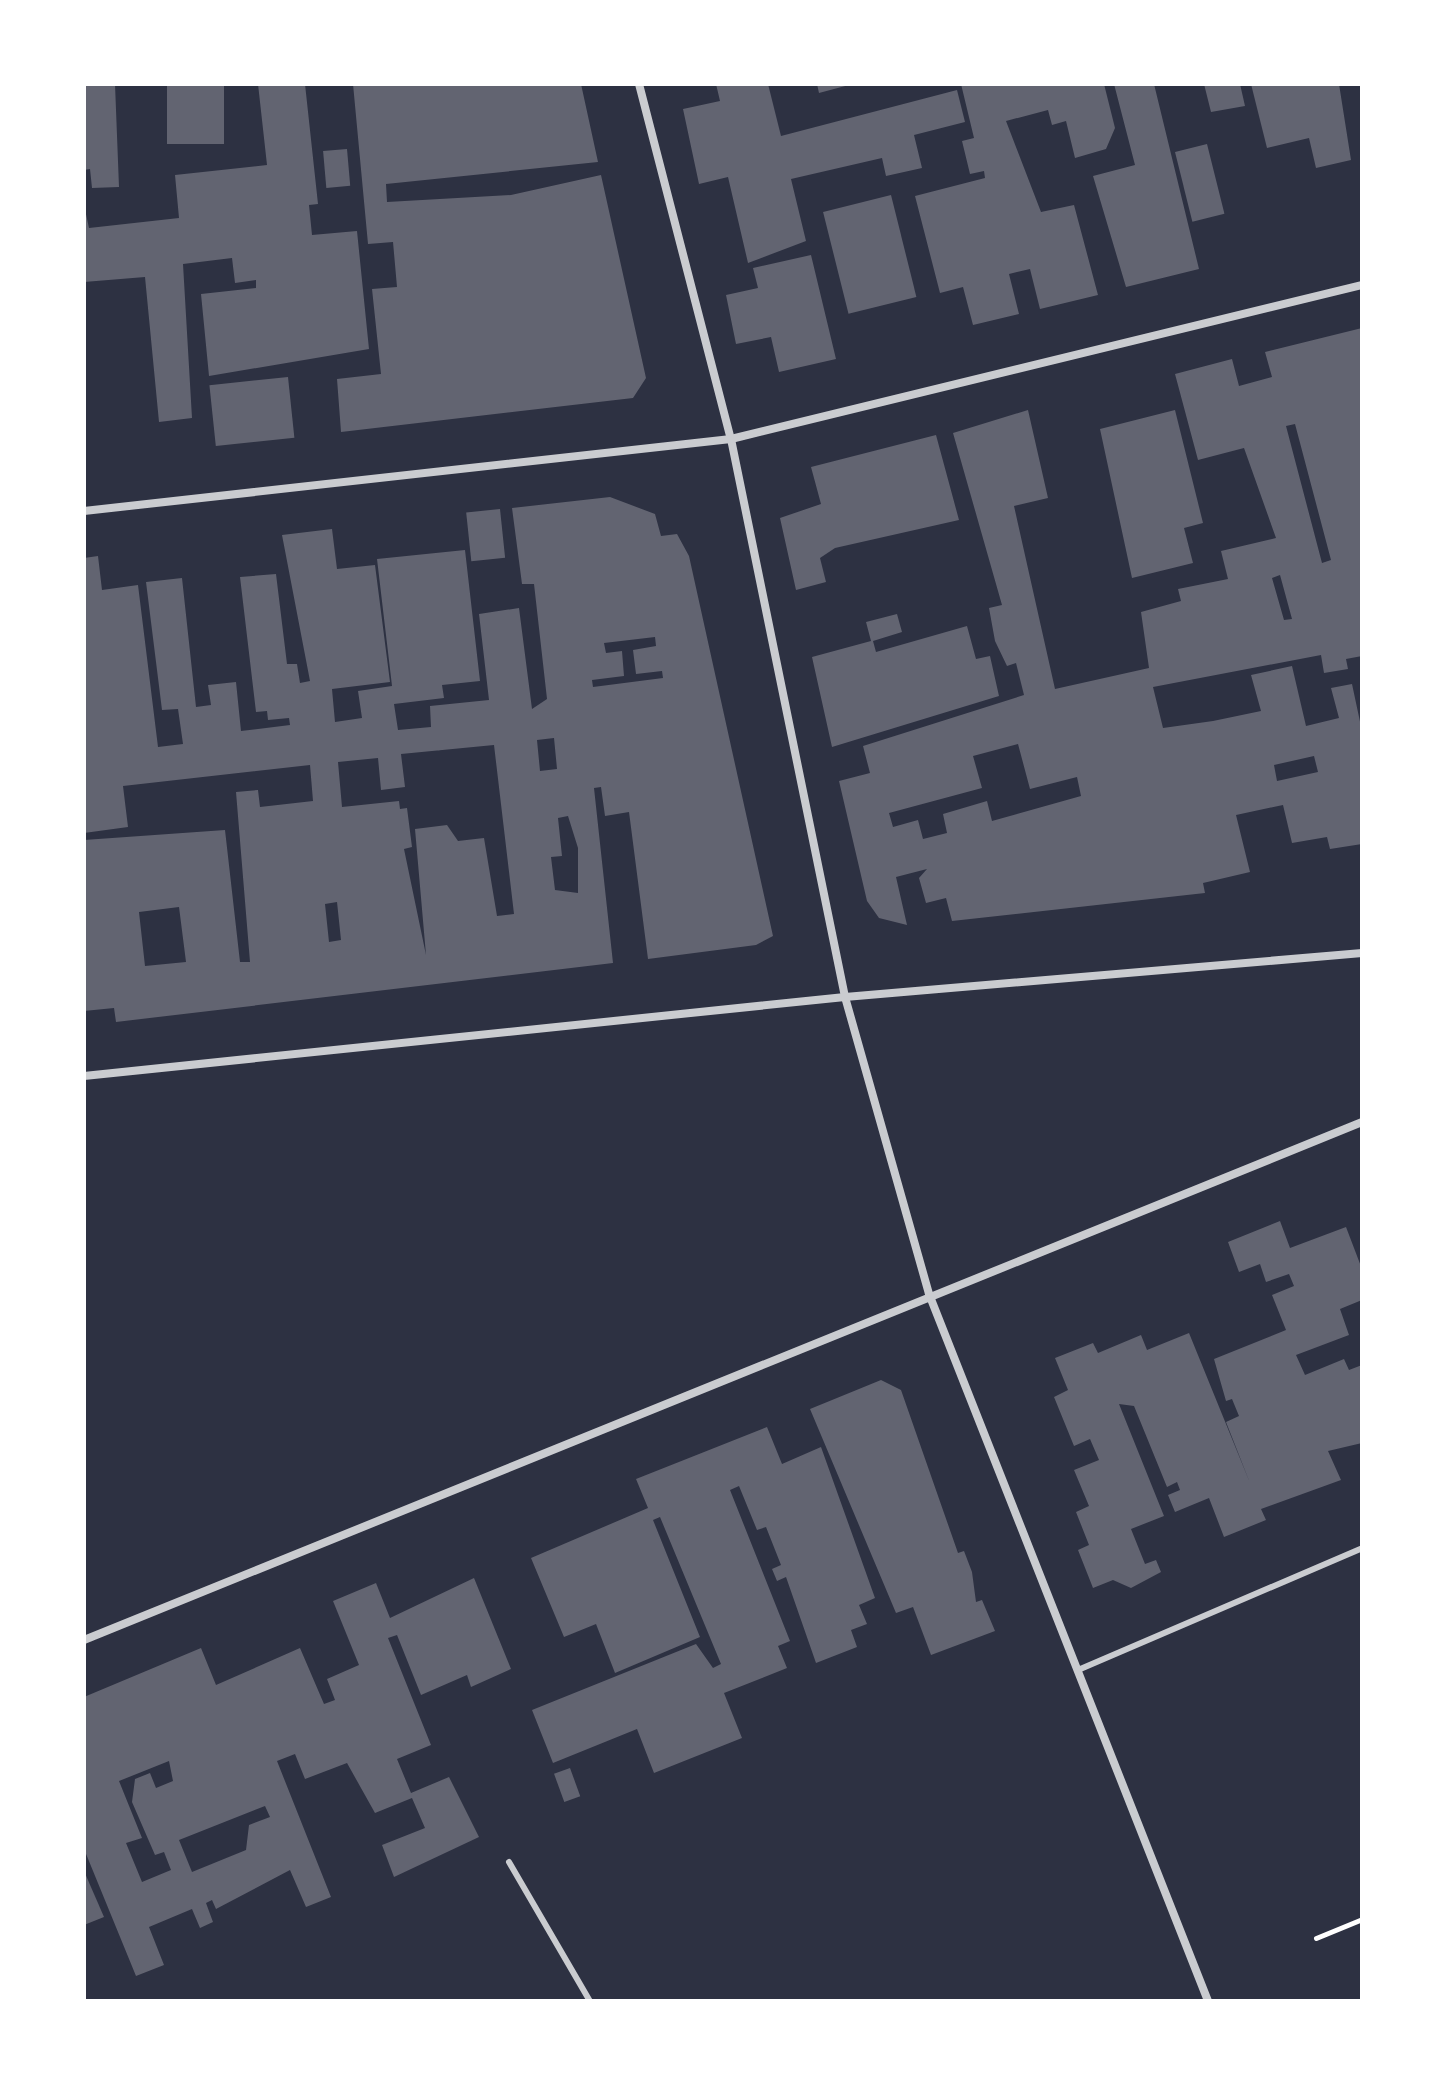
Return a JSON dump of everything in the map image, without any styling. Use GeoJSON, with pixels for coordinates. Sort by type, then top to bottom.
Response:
{"type":"FeatureCollection","features":[{"type":"Feature","properties":{"kind":"street"},"geometry":{"type":"LineString","coordinates":[[639,84],[731,439],[845,997],[929,1294],[1208,2001]]}},
{"type":"Feature","properties":{"kind":"street"},"geometry":{"type":"LineString","coordinates":[[84,511],[731,439],[1362,285]]}},
{"type":"Feature","properties":{"kind":"street"},"geometry":{"type":"LineString","coordinates":[[84,1076],[845,997],[1362,953]]}},
{"type":"Feature","properties":{"kind":"street"},"geometry":{"type":"LineString","coordinates":[[84,1640],[929,1294],[1362,1122]]}},
{"type":"Feature","properties":{"kind":"lane"},"geometry":{"type":"LineString","coordinates":[[1078,1670],[1362,1548]]}},
{"type":"Feature","properties":{"kind":"lane"},"geometry":{"type":"LineString","coordinates":[[509,1862],[590,2001]]}},
{"type":"Feature","properties":{"kind":"path"},"geometry":{"type":"LineString","coordinates":[[1316,1938],[1362,1919]]}},
{"type":"Feature","properties":{"kind":"building"},"geometry":{"type":"Polygon","coordinates":[[[84,84],[115,84],[119,187],[92,188],[90,169],[84,170],[84,84]]]}},
{"type":"Feature","properties":{"kind":"building"},"geometry":{"type":"Polygon","coordinates":[[[167,84],[224,84],[224,144],[167,144],[167,84]]]}},
{"type":"Feature","properties":{"kind":"building"},"geometry":{"type":"Polygon","coordinates":[[[258,84],[305,84],[318,204],[309,205],[312,235],[357,231],[369,349],[209,376],[201,294],[256,288],[256,280],[235,283],[232,258],[183,264],[192,418],[159,422],[145,277],[84,282],[84,205],[89,228],[179,218],[175,175],[267,165],[258,84]]]}},
{"type":"Feature","properties":{"kind":"building"},"geometry":{"type":"Polygon","coordinates":[[[353,84],[581,84],[598,162],[386,184],[387,202],[511,195],[601,175],[646,378],[633,398],[341,432],[337,379],[381,374],[372,289],[397,287],[393,242],[368,244],[353,84]]]}},
{"type":"Feature","properties":{"kind":"building"},"geometry":{"type":"Polygon","coordinates":[[[716,84],[768,84],[781,136],[957,90],[965,122],[914,135],[922,168],[886,176],[882,158],[791,179],[806,241],[748,263],[728,177],[699,184],[683,109],[720,101],[716,84]]]}},
{"type":"Feature","properties":{"kind":"building"},"geometry":{"type":"Polygon","coordinates":[[[817,84],[849,84],[849,85],[819,93],[817,84]]]}},
{"type":"Feature","properties":{"kind":"building"},"geometry":{"type":"Polygon","coordinates":[[[961,84],[1104,84],[1115,128],[1106,149],[1075,158],[1066,121],[1052,125],[1048,110],[1006,121],[1041,212],[1074,205],[1098,295],[1040,309],[1030,269],[1009,274],[1019,314],[973,325],[963,287],[940,293],[915,196],[985,178],[984,171],[970,174],[962,141],[974,138],[961,84]]]}},
{"type":"Feature","properties":{"kind":"building"},"geometry":{"type":"Polygon","coordinates":[[[1114,84],[1154,84],[1199,269],[1126,287],[1093,176],[1135,165],[1114,84]]]}},
{"type":"Feature","properties":{"kind":"building"},"geometry":{"type":"Polygon","coordinates":[[[1204,84],[1240,84],[1245,106],[1211,112],[1204,84]]]}},
{"type":"Feature","properties":{"kind":"building"},"geometry":{"type":"Polygon","coordinates":[[[1251,84],[1339,84],[1351,160],[1316,168],[1309,138],[1267,148],[1251,84]]]}},
{"type":"Feature","properties":{"kind":"building"},"geometry":{"type":"Polygon","coordinates":[[[1207,144],[1224,214],[1192,222],[1175,152],[1207,144]]]}},
{"type":"Feature","properties":{"kind":"building"},"geometry":{"type":"Polygon","coordinates":[[[347,149],[350,186],[326,188],[323,151],[347,149]]]}},
{"type":"Feature","properties":{"kind":"building"},"geometry":{"type":"Polygon","coordinates":[[[891,195],[916,297],[848,314],[823,212],[891,195]]]}},
{"type":"Feature","properties":{"kind":"building"},"geometry":{"type":"Polygon","coordinates":[[[811,255],[836,359],[779,372],[771,337],[736,344],[726,295],[758,288],[753,268],[811,255]]]}},
{"type":"Feature","properties":{"kind":"building"},"geometry":{"type":"Polygon","coordinates":[[[1362,328],[1362,656],[1346,659],[1348,669],[1324,673],[1321,655],[1153,687],[1163,728],[1213,721],[1261,711],[1251,675],[1292,666],[1306,726],[1339,718],[1331,688],[1352,684],[1362,731],[1362,844],[1330,849],[1327,837],[1292,843],[1283,805],[1236,815],[1250,872],[1203,883],[1205,893],[952,921],[946,898],[926,903],[919,878],[927,869],[896,877],[907,925],[879,918],[867,901],[839,781],[870,773],[863,746],[1024,695],[1016,663],[1007,666],[995,641],[989,608],[1002,605],[953,433],[1028,410],[1048,498],[1014,506],[1055,689],[1149,668],[1141,612],[1181,601],[1178,589],[1228,579],[1221,551],[1276,538],[1244,448],[1198,460],[1175,374],[1232,359],[1239,386],[1272,377],[1265,352],[1362,328]],[[1295,424],[1286,426],[1322,563],[1331,560],[1295,424]],[[1280,575],[1272,578],[1284,620],[1292,619],[1280,575]],[[1018,744],[973,756],[982,788],[889,813],[893,827],[918,820],[923,839],[947,833],[943,814],[987,801],[992,821],[1081,796],[1077,777],[1030,789],[1018,744]],[[1314,756],[1274,765],[1277,781],[1318,772],[1314,756]]]}},
{"type":"Feature","properties":{"kind":"building"},"geometry":{"type":"Polygon","coordinates":[[[288,377],[294,438],[216,446],[209,385],[288,377]]]}},
{"type":"Feature","properties":{"kind":"building"},"geometry":{"type":"Polygon","coordinates":[[[1175,410],[1203,523],[1184,528],[1193,563],[1132,578],[1100,429],[1175,410]]]}},
{"type":"Feature","properties":{"kind":"building"},"geometry":{"type":"Polygon","coordinates":[[[936,435],[959,520],[835,548],[820,558],[826,582],[796,590],[780,518],[821,504],[811,467],[936,435]]]}},
{"type":"Feature","properties":{"kind":"building"},"geometry":{"type":"Polygon","coordinates":[[[610,497],[655,514],[661,536],[677,534],[689,556],[773,936],[756,945],[648,959],[629,812],[605,816],[601,787],[594,788],[613,963],[116,1022],[114,1008],[84,1011],[84,840],[225,830],[240,962],[250,962],[236,792],[258,790],[260,807],[313,801],[310,765],[123,786],[128,827],[84,833],[84,558],[98,556],[102,590],[138,585],[158,747],[183,744],[178,709],[162,710],[146,582],[182,578],[196,707],[211,705],[208,685],[236,682],[241,731],[290,725],[289,718],[268,720],[267,711],[256,712],[240,577],[276,574],[287,664],[297,664],[300,683],[310,681],[282,535],[332,529],[337,569],[375,565],[390,682],[332,689],[335,722],[362,718],[358,691],[392,686],[377,559],[465,550],[480,681],[442,685],[444,698],[394,704],[398,730],[431,727],[430,706],[489,700],[479,614],[519,608],[532,709],[547,699],[534,584],[522,584],[512,508],[610,497]],[[655,637],[604,643],[606,653],[622,651],[624,676],[592,680],[593,687],[663,678],[662,671],[636,674],[633,650],[656,646],[655,637]],[[554,738],[537,740],[540,771],[557,769],[554,738]],[[494,745],[401,754],[405,787],[381,790],[378,758],[338,762],[342,807],[399,801],[400,809],[407,808],[412,847],[404,849],[426,955],[415,829],[447,825],[458,841],[484,838],[497,916],[514,914],[494,745]],[[568,816],[558,818],[562,856],[551,857],[555,890],[578,893],[578,848],[568,816]],[[337,902],[325,904],[329,942],[341,940],[337,902]],[[179,907],[139,912],[145,966],[186,962],[179,907]]]}},
{"type":"Feature","properties":{"kind":"building"},"geometry":{"type":"Polygon","coordinates":[[[500,509],[505,558],[471,561],[466,513],[500,509]]]}},
{"type":"Feature","properties":{"kind":"building"},"geometry":{"type":"Polygon","coordinates":[[[897,614],[902,632],[873,641],[876,652],[967,626],[976,659],[990,656],[999,696],[832,747],[812,657],[871,641],[866,622],[897,614]]]}},
{"type":"Feature","properties":{"kind":"building"},"geometry":{"type":"Polygon","coordinates":[[[1280,1221],[1290,1248],[1346,1227],[1362,1269],[1362,1300],[1340,1309],[1349,1335],[1296,1355],[1305,1375],[1344,1359],[1349,1370],[1362,1365],[1362,1443],[1328,1451],[1341,1480],[1261,1509],[1266,1520],[1224,1537],[1209,1498],[1175,1512],[1168,1495],[1180,1490],[1177,1482],[1167,1487],[1134,1406],[1119,1404],[1164,1516],[1131,1529],[1145,1564],[1156,1560],[1161,1572],[1131,1588],[1113,1580],[1093,1588],[1078,1550],[1089,1545],[1076,1512],[1089,1506],[1074,1470],[1099,1460],[1090,1439],[1074,1446],[1054,1397],[1068,1390],[1055,1358],[1093,1343],[1098,1353],[1141,1335],[1147,1350],[1189,1333],[1250,1483],[1226,1422],[1239,1416],[1232,1399],[1226,1401],[1214,1359],[1286,1330],[1272,1295],[1294,1286],[1289,1274],[1266,1282],[1260,1264],[1239,1272],[1228,1242],[1280,1221]]]}},
{"type":"Feature","properties":{"kind":"building"},"geometry":{"type":"Polygon","coordinates":[[[881,1380],[901,1390],[958,1553],[964,1551],[972,1572],[976,1602],[982,1600],[995,1631],[931,1655],[913,1607],[896,1613],[810,1409],[881,1380]]]}},
{"type":"Feature","properties":{"kind":"building"},"geometry":{"type":"Polygon","coordinates":[[[767,1427],[782,1464],[821,1447],[875,1598],[859,1605],[867,1624],[851,1630],[857,1647],[816,1663],[786,1577],[777,1581],[772,1569],[781,1565],[766,1527],[757,1530],[739,1486],[730,1490],[790,1641],[778,1646],[787,1668],[724,1693],[742,1738],[654,1773],[637,1729],[553,1763],[532,1710],[696,1644],[713,1668],[721,1664],[660,1517],[653,1520],[700,1637],[615,1673],[596,1624],[564,1637],[531,1558],[648,1508],[636,1479],[767,1427]]]}},
{"type":"Feature","properties":{"kind":"building"},"geometry":{"type":"Polygon","coordinates":[[[474,1578],[511,1669],[471,1687],[467,1675],[421,1695],[397,1635],[388,1638],[431,1745],[397,1759],[411,1793],[449,1777],[479,1837],[394,1877],[382,1845],[425,1828],[412,1798],[375,1813],[347,1763],[305,1779],[295,1754],[277,1761],[331,1897],[306,1907],[290,1870],[216,1909],[212,1900],[206,1903],[213,1922],[200,1928],[192,1909],[149,1927],[164,1965],[136,1976],[84,1849],[84,1697],[201,1648],[216,1685],[300,1648],[324,1704],[335,1700],[327,1679],[359,1665],[333,1601],[376,1583],[390,1618],[474,1578]],[[169,1761],[119,1781],[142,1838],[126,1843],[142,1882],[171,1870],[164,1852],[155,1855],[132,1802],[135,1779],[150,1773],[156,1788],[173,1781],[169,1761]],[[265,1806],[179,1840],[192,1872],[246,1850],[249,1825],[270,1817],[265,1806]]]}},
{"type":"Feature","properties":{"kind":"building"},"geometry":{"type":"Polygon","coordinates":[[[570,1768],[580,1796],[564,1802],[554,1774],[570,1768]]]}},
{"type":"Feature","properties":{"kind":"building"},"geometry":{"type":"Polygon","coordinates":[[[84,1871],[104,1917],[84,1925],[84,1871]]]}}]}
